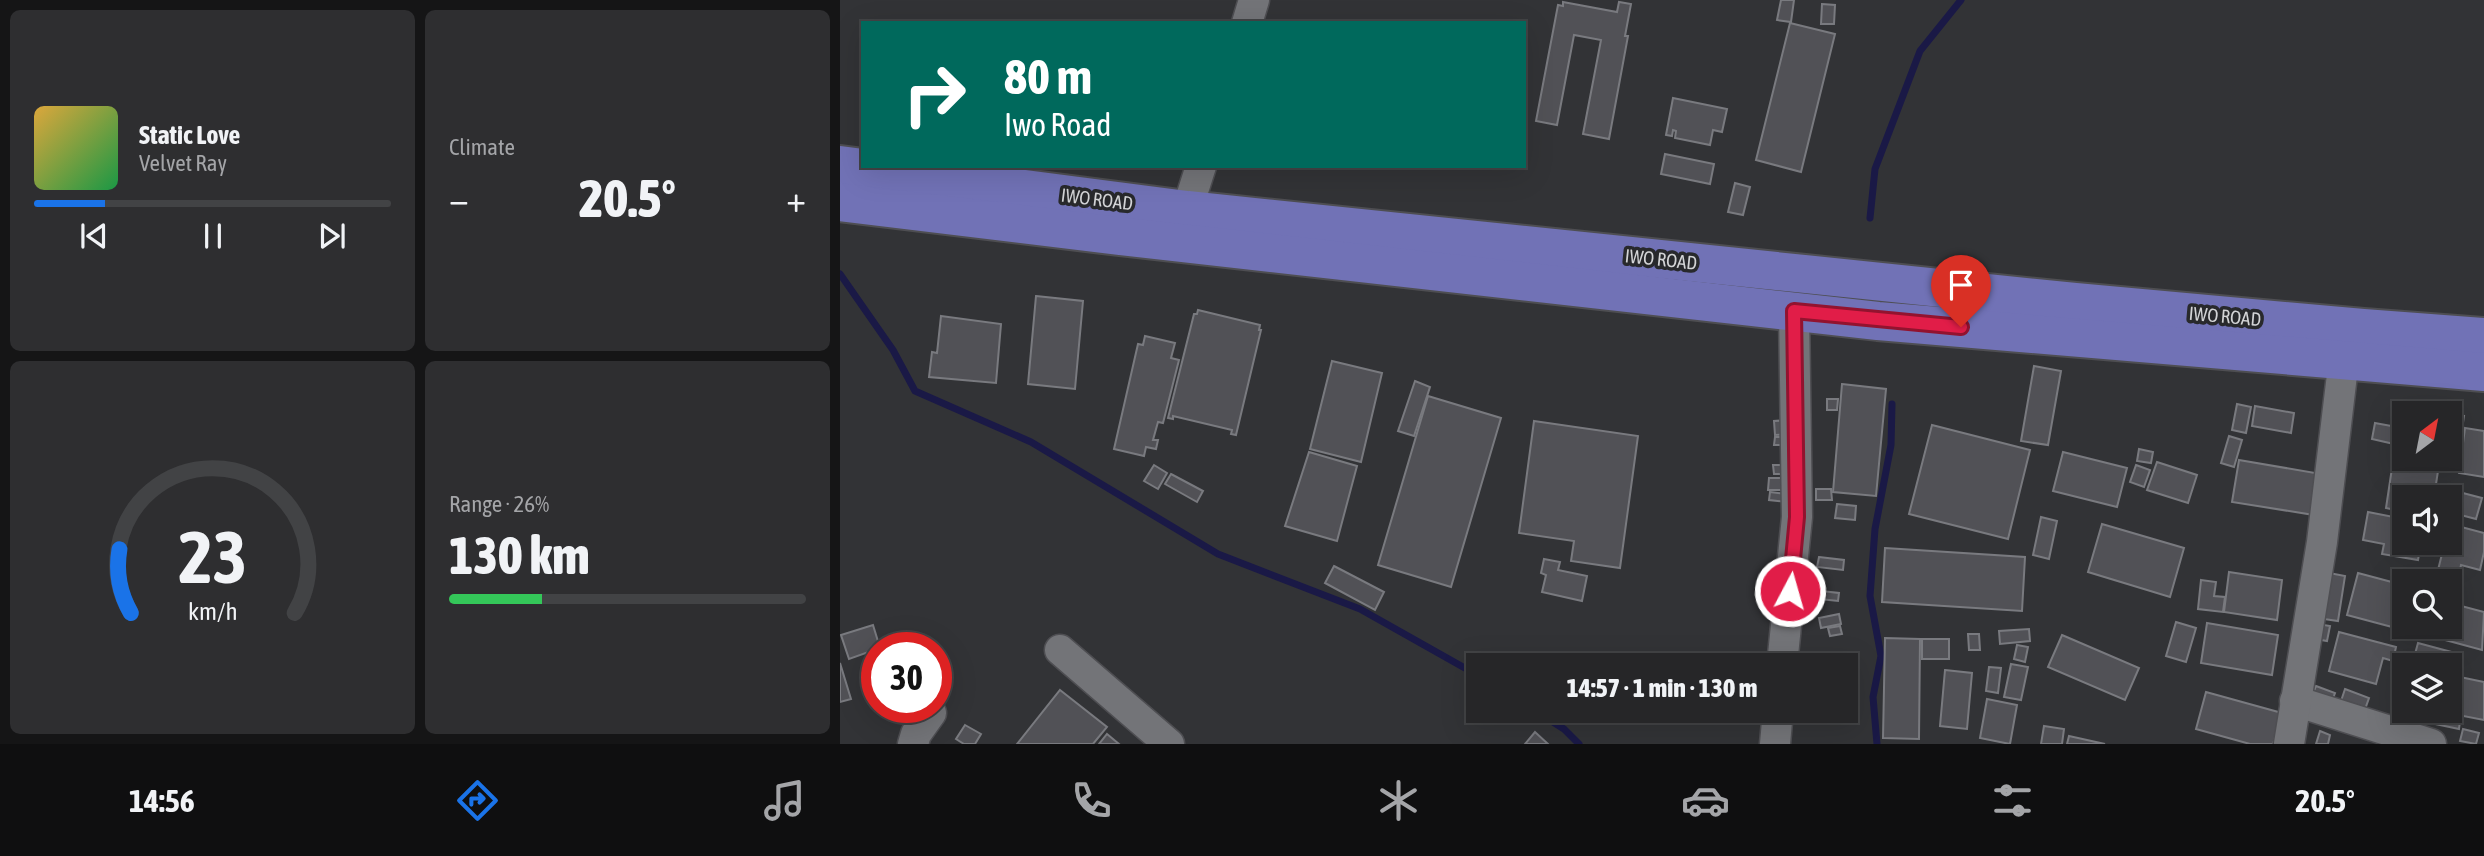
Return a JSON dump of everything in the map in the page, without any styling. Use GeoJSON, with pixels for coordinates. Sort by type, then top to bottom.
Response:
{"type":"FeatureCollection","features":[{"type":"Feature","properties":{"kind":"main road","name":"IWO ROAD"},"geometry":{"type":"LineString","coordinates":[[840,165],[861,168]]}},
{"type":"Feature","properties":{"kind":"main road","name":"IWO ROAD"},"geometry":{"type":"LineString","coordinates":[[863,168],[1187,210],[2075,302],[2484,337]]}},
{"type":"Feature","properties":{"kind":"main road","name":"IWO ROAD"},"geometry":{"type":"LineString","coordinates":[[840,202],[1878,321],[2344,358],[2484,372]]}},
{"type":"Feature","properties":{"kind":"street"},"geometry":{"type":"LineString","coordinates":[[1248,21],[1254,0]]}},
{"type":"Feature","properties":{"kind":"street"},"geometry":{"type":"LineString","coordinates":[[1187,210],[1200,168]]}},
{"type":"Feature","properties":{"kind":"street"},"geometry":{"type":"LineString","coordinates":[[1784,653],[1797,517],[1794,311]]}},
{"type":"Feature","properties":{"kind":"street"},"geometry":{"type":"LineString","coordinates":[[2288,744],[2322,542],[2344,358]]}},
{"type":"Feature","properties":{"kind":"street"},"geometry":{"type":"LineString","coordinates":[[1060,650],[1170,744]]}},
{"type":"Feature","properties":{"kind":"street"},"geometry":{"type":"LineString","coordinates":[[2295,701],[2431,744]]}},
{"type":"Feature","properties":{"kind":"street"},"geometry":{"type":"LineString","coordinates":[[914,744],[916,734],[924,723]]}},
{"type":"Feature","properties":{"kind":"street"},"geometry":{"type":"LineString","coordinates":[[1774,744],[1776,723]]}},
{"type":"Feature","properties":{"kind":"building"},"geometry":{"type":"Polygon","coordinates":[[[1781,0],[1794,0],[1791,22],[1777,20],[1781,0]]]}},
{"type":"Feature","properties":{"kind":"building"},"geometry":{"type":"Polygon","coordinates":[[[1563,2],[1617,12],[1619,2],[1631,4],[1625,36],[1628,36],[1609,139],[1583,134],[1601,40],[1574,35],[1557,125],[1536,121],[1558,5],[1563,6],[1563,2]]]}},
{"type":"Feature","properties":{"kind":"building"},"geometry":{"type":"Polygon","coordinates":[[[1822,4],[1835,5],[1834,24],[1821,24],[1822,4]]]}},
{"type":"Feature","properties":{"kind":"building"},"geometry":{"type":"Polygon","coordinates":[[[1790,23],[1835,34],[1801,172],[1756,160],[1790,23]]]}},
{"type":"Feature","properties":{"kind":"building"},"geometry":{"type":"Polygon","coordinates":[[[1673,98],[1727,109],[1722,132],[1713,130],[1710,145],[1675,138],[1676,131],[1673,130],[1672,136],[1666,135],[1673,98]]]}},
{"type":"Feature","properties":{"kind":"building"},"geometry":{"type":"Polygon","coordinates":[[[1665,154],[1714,164],[1710,184],[1661,174],[1665,154]]]}},
{"type":"Feature","properties":{"kind":"building"},"geometry":{"type":"Polygon","coordinates":[[[1735,183],[1750,187],[1743,215],[1728,212],[1735,183]]]}},
{"type":"Feature","properties":{"kind":"building"},"geometry":{"type":"Polygon","coordinates":[[[1036,296],[1083,301],[1075,389],[1028,384],[1036,296]]]}},
{"type":"Feature","properties":{"kind":"building"},"geometry":{"type":"Polygon","coordinates":[[[1198,310],[1260,325],[1236,435],[1231,434],[1232,430],[1173,416],[1173,419],[1168,418],[1194,314],[1197,314],[1198,310]]]}},
{"type":"Feature","properties":{"kind":"building"},"geometry":{"type":"Polygon","coordinates":[[[941,316],[1001,324],[996,383],[929,377],[932,352],[937,353],[941,316]]]}},
{"type":"Feature","properties":{"kind":"building"},"geometry":{"type":"Polygon","coordinates":[[[1145,336],[1175,343],[1171,358],[1179,360],[1163,423],[1158,422],[1153,440],[1158,440],[1156,449],[1146,447],[1144,456],[1114,449],[1138,344],[1143,345],[1145,336]]]}},
{"type":"Feature","properties":{"kind":"building"},"geometry":{"type":"Polygon","coordinates":[[[1332,361],[1382,373],[1361,462],[1310,449],[1332,361]]]}},
{"type":"Feature","properties":{"kind":"building"},"geometry":{"type":"Polygon","coordinates":[[[2034,366],[2061,371],[2048,445],[2021,441],[2034,366]]]}},
{"type":"Feature","properties":{"kind":"building"},"geometry":{"type":"Polygon","coordinates":[[[1415,381],[1430,387],[1414,436],[1398,431],[1415,381]]]}},
{"type":"Feature","properties":{"kind":"building"},"geometry":{"type":"Polygon","coordinates":[[[1842,384],[1886,389],[1876,496],[1833,492],[1842,384]]]}},
{"type":"Feature","properties":{"kind":"building"},"geometry":{"type":"Polygon","coordinates":[[[1428,396],[1501,418],[1451,587],[1378,565],[1428,396]]]}},
{"type":"Feature","properties":{"kind":"building"},"geometry":{"type":"Polygon","coordinates":[[[1827,399],[1838,399],[1837,410],[1827,410],[1827,399]]]}},
{"type":"Feature","properties":{"kind":"building"},"geometry":{"type":"Polygon","coordinates":[[[2237,404],[2251,407],[2246,433],[2232,430],[2237,404]]]}},
{"type":"Feature","properties":{"kind":"building"},"geometry":{"type":"Polygon","coordinates":[[[2255,406],[2294,413],[2291,433],[2252,426],[2255,406]]]}},
{"type":"Feature","properties":{"kind":"building"},"geometry":{"type":"Polygon","coordinates":[[[1790,420],[1791,434],[1775,435],[1774,421],[1790,420]]]}},
{"type":"Feature","properties":{"kind":"building"},"geometry":{"type":"Polygon","coordinates":[[[1534,421],[1638,436],[1620,568],[1571,561],[1574,541],[1519,533],[1534,421]]]}},
{"type":"Feature","properties":{"kind":"building"},"geometry":{"type":"Polygon","coordinates":[[[2375,423],[2392,426],[2392,444],[2372,439],[2375,423]]]}},
{"type":"Feature","properties":{"kind":"building"},"geometry":{"type":"Polygon","coordinates":[[[1932,425],[2030,450],[2008,539],[1909,514],[1932,425]]]}},
{"type":"Feature","properties":{"kind":"building"},"geometry":{"type":"Polygon","coordinates":[[[2465,428],[2484,431],[2484,477],[2459,473],[2462,471],[2465,428]]]}},
{"type":"Feature","properties":{"kind":"building"},"geometry":{"type":"Polygon","coordinates":[[[2229,436],[2242,440],[2234,467],[2221,463],[2229,436]]]}},
{"type":"Feature","properties":{"kind":"building"},"geometry":{"type":"Polygon","coordinates":[[[1775,437],[1787,437],[1787,445],[1774,445],[1775,437]]]}},
{"type":"Feature","properties":{"kind":"building"},"geometry":{"type":"Polygon","coordinates":[[[2139,449],[2153,452],[2151,463],[2137,461],[2139,449]]]}},
{"type":"Feature","properties":{"kind":"building"},"geometry":{"type":"Polygon","coordinates":[[[1309,452],[1357,466],[1337,541],[1285,526],[1309,452]]]}},
{"type":"Feature","properties":{"kind":"building"},"geometry":{"type":"Polygon","coordinates":[[[2063,452],[2127,468],[2117,507],[2053,491],[2063,452]]]}},
{"type":"Feature","properties":{"kind":"building"},"geometry":{"type":"Polygon","coordinates":[[[2239,460],[2321,474],[2314,515],[2232,502],[2239,460]]]}},
{"type":"Feature","properties":{"kind":"building"},"geometry":{"type":"Polygon","coordinates":[[[2157,462],[2197,475],[2188,503],[2147,490],[2157,462]]]}},
{"type":"Feature","properties":{"kind":"building"},"geometry":{"type":"Polygon","coordinates":[[[1154,465],[1167,473],[1158,489],[1144,481],[1154,465]]]}},
{"type":"Feature","properties":{"kind":"building"},"geometry":{"type":"Polygon","coordinates":[[[1773,465],[1784,465],[1784,474],[1774,474],[1773,465]]]}},
{"type":"Feature","properties":{"kind":"building"},"geometry":{"type":"Polygon","coordinates":[[[2136,465],[2150,470],[2144,487],[2130,482],[2136,465]]]}},
{"type":"Feature","properties":{"kind":"building"},"geometry":{"type":"Polygon","coordinates":[[[2392,468],[2392,471],[2438,471],[2436,485],[2392,485],[2392,509],[2386,508],[2392,468]]]}},
{"type":"Feature","properties":{"kind":"building"},"geometry":{"type":"Polygon","coordinates":[[[1171,474],[1203,491],[1197,502],[1165,484],[1171,474]]]}},
{"type":"Feature","properties":{"kind":"building"},"geometry":{"type":"Polygon","coordinates":[[[1769,478],[1787,478],[1787,490],[1768,490],[1769,478]]]}},
{"type":"Feature","properties":{"kind":"building"},"geometry":{"type":"Polygon","coordinates":[[[1816,489],[1831,489],[1832,500],[1816,500],[1816,489]]]}},
{"type":"Feature","properties":{"kind":"building"},"geometry":{"type":"Polygon","coordinates":[[[1770,492],[1787,494],[1786,502],[1769,500],[1770,492]]]}},
{"type":"Feature","properties":{"kind":"building"},"geometry":{"type":"Polygon","coordinates":[[[2462,493],[2482,498],[2476,519],[2462,515],[2462,493]]]}},
{"type":"Feature","properties":{"kind":"building"},"geometry":{"type":"Polygon","coordinates":[[[1837,504],[1856,506],[1855,520],[1835,518],[1837,504]]]}},
{"type":"Feature","properties":{"kind":"building"},"geometry":{"type":"Polygon","coordinates":[[[2368,512],[2392,517],[2392,555],[2419,555],[2418,560],[2382,554],[2384,544],[2363,540],[2368,512]]]}},
{"type":"Feature","properties":{"kind":"building"},"geometry":{"type":"Polygon","coordinates":[[[2041,517],[2057,521],[2049,559],[2033,555],[2041,517]]]}},
{"type":"Feature","properties":{"kind":"building"},"geometry":{"type":"Polygon","coordinates":[[[2102,524],[2184,548],[2170,597],[2088,572],[2102,524]]]}},
{"type":"Feature","properties":{"kind":"building"},"geometry":{"type":"Polygon","coordinates":[[[2462,527],[2484,533],[2480,570],[2461,565],[2460,569],[2438,569],[2442,555],[2462,555],[2462,527]]]}},
{"type":"Feature","properties":{"kind":"building"},"geometry":{"type":"Polygon","coordinates":[[[1885,548],[2025,557],[2022,611],[1882,602],[1885,548]]]}},
{"type":"Feature","properties":{"kind":"building"},"geometry":{"type":"Polygon","coordinates":[[[1819,557],[1844,560],[1843,570],[1817,567],[1819,557]]]}},
{"type":"Feature","properties":{"kind":"building"},"geometry":{"type":"Polygon","coordinates":[[[1544,559],[1560,562],[1558,570],[1587,576],[1582,601],[1542,592],[1546,575],[1541,573],[1544,559]]]}},
{"type":"Feature","properties":{"kind":"building"},"geometry":{"type":"Polygon","coordinates":[[[1334,566],[1384,592],[1375,610],[1325,583],[1334,566]]]}},
{"type":"Feature","properties":{"kind":"building"},"geometry":{"type":"Polygon","coordinates":[[[2229,572],[2282,580],[2277,620],[2224,612],[2229,572]]]}},
{"type":"Feature","properties":{"kind":"building"},"geometry":{"type":"Polygon","coordinates":[[[2324,572],[2345,576],[2338,621],[2317,618],[2324,572]]]}},
{"type":"Feature","properties":{"kind":"building"},"geometry":{"type":"Polygon","coordinates":[[[2358,573],[2392,582],[2392,627],[2347,615],[2358,573]]]}},
{"type":"Feature","properties":{"kind":"building"},"geometry":{"type":"Polygon","coordinates":[[[2201,580],[2216,582],[2214,596],[2225,597],[2223,612],[2198,609],[2201,580]]]}},
{"type":"Feature","properties":{"kind":"building"},"geometry":{"type":"Polygon","coordinates":[[[1821,591],[1839,593],[1838,601],[1820,599],[1821,591]]]}},
{"type":"Feature","properties":{"kind":"building"},"geometry":{"type":"Polygon","coordinates":[[[2462,606],[2484,612],[2482,650],[2441,639],[2462,639],[2462,606]]]}},
{"type":"Feature","properties":{"kind":"building"},"geometry":{"type":"Polygon","coordinates":[[[1839,614],[1841,624],[1821,628],[1819,618],[1839,614]]]}},
{"type":"Feature","properties":{"kind":"building"},"geometry":{"type":"Polygon","coordinates":[[[2176,622],[2196,628],[2186,662],[2166,656],[2176,622]]]}},
{"type":"Feature","properties":{"kind":"building"},"geometry":{"type":"Polygon","coordinates":[[[2207,623],[2278,635],[2272,675],[2201,663],[2207,623]]]}},
{"type":"Feature","properties":{"kind":"building"},"geometry":{"type":"Polygon","coordinates":[[[2312,623],[2330,626],[2327,641],[2310,638],[2312,623]]]}},
{"type":"Feature","properties":{"kind":"building"},"geometry":{"type":"Polygon","coordinates":[[[873,625],[875,632],[861,632],[861,655],[849,659],[841,635],[873,625]]]}},
{"type":"Feature","properties":{"kind":"building"},"geometry":{"type":"Polygon","coordinates":[[[1840,626],[1842,634],[1830,636],[1828,628],[1840,626]]]}},
{"type":"Feature","properties":{"kind":"building"},"geometry":{"type":"Polygon","coordinates":[[[2029,629],[2030,641],[2000,644],[1999,631],[2029,629]]]}},
{"type":"Feature","properties":{"kind":"building"},"geometry":{"type":"Polygon","coordinates":[[[2339,632],[2396,647],[2395,653],[2392,653],[2392,661],[2383,658],[2376,684],[2329,671],[2339,632]]]}},
{"type":"Feature","properties":{"kind":"building"},"geometry":{"type":"Polygon","coordinates":[[[1968,634],[1979,634],[1980,650],[1969,650],[1968,634]]]}},
{"type":"Feature","properties":{"kind":"building"},"geometry":{"type":"Polygon","coordinates":[[[2062,635],[2139,668],[2125,700],[2048,667],[2062,635]]]}},
{"type":"Feature","properties":{"kind":"building"},"geometry":{"type":"Polygon","coordinates":[[[1885,638],[1920,639],[1919,739],[1883,738],[1885,638]]]}},
{"type":"Feature","properties":{"kind":"building"},"geometry":{"type":"Polygon","coordinates":[[[1922,639],[1949,639],[1949,659],[1922,659],[1922,639]]]}},
{"type":"Feature","properties":{"kind":"building"},"geometry":{"type":"Polygon","coordinates":[[[2418,643],[2455,653],[2415,653],[2418,643]]]}},
{"type":"Feature","properties":{"kind":"building"},"geometry":{"type":"Polygon","coordinates":[[[2017,645],[2028,647],[2025,662],[2014,659],[2017,645]]]}},
{"type":"Feature","properties":{"kind":"building"},"geometry":{"type":"Polygon","coordinates":[[[840,663],[851,699],[840,702],[840,663]]]}},
{"type":"Feature","properties":{"kind":"building"},"geometry":{"type":"Polygon","coordinates":[[[2011,664],[2028,667],[2021,700],[2004,697],[2011,664]]]}},
{"type":"Feature","properties":{"kind":"building"},"geometry":{"type":"Polygon","coordinates":[[[1989,667],[2001,668],[1998,693],[1986,691],[1989,667]]]}},
{"type":"Feature","properties":{"kind":"building"},"geometry":{"type":"Polygon","coordinates":[[[1945,670],[1972,673],[1967,729],[1940,726],[1945,670]]]}},
{"type":"Feature","properties":{"kind":"building"},"geometry":{"type":"Polygon","coordinates":[[[2462,677],[2484,682],[2484,720],[2462,716],[2462,677]]]}},
{"type":"Feature","properties":{"kind":"building"},"geometry":{"type":"Polygon","coordinates":[[[2316,686],[2335,693],[2330,706],[2311,698],[2316,686]]]}},
{"type":"Feature","properties":{"kind":"building"},"geometry":{"type":"Polygon","coordinates":[[[2345,689],[2369,698],[2363,715],[2339,707],[2345,689]]]}},
{"type":"Feature","properties":{"kind":"building"},"geometry":{"type":"Polygon","coordinates":[[[1060,690],[1107,727],[1093,744],[1017,744],[1060,690]]]}},
{"type":"Feature","properties":{"kind":"building"},"geometry":{"type":"Polygon","coordinates":[[[2206,692],[2282,713],[2273,744],[2250,744],[2196,729],[2206,692]]]}},
{"type":"Feature","properties":{"kind":"building"},"geometry":{"type":"Polygon","coordinates":[[[1987,699],[2017,705],[2010,744],[1980,738],[1987,699]]]}},
{"type":"Feature","properties":{"kind":"building"},"geometry":{"type":"Polygon","coordinates":[[[2435,723],[2460,723],[2459,729],[2435,723]]]}},
{"type":"Feature","properties":{"kind":"building"},"geometry":{"type":"Polygon","coordinates":[[[965,725],[981,734],[975,744],[964,744],[956,739],[965,725]]]}},
{"type":"Feature","properties":{"kind":"building"},"geometry":{"type":"Polygon","coordinates":[[[2044,726],[2064,729],[2062,744],[2041,744],[2044,726]]]}},
{"type":"Feature","properties":{"kind":"building"},"geometry":{"type":"Polygon","coordinates":[[[2463,729],[2479,733],[2476,744],[2460,741],[2463,729]]]}},
{"type":"Feature","properties":{"kind":"building"},"geometry":{"type":"Polygon","coordinates":[[[2320,731],[2330,735],[2328,744],[2316,744],[2320,731]]]}},
{"type":"Feature","properties":{"kind":"building"},"geometry":{"type":"Polygon","coordinates":[[[1535,732],[1548,744],[1525,744],[1535,732]]]}},
{"type":"Feature","properties":{"kind":"building"},"geometry":{"type":"Polygon","coordinates":[[[1107,734],[1119,744],[1099,744],[1107,734]]]}},
{"type":"Feature","properties":{"kind":"building"},"geometry":{"type":"Polygon","coordinates":[[[2069,736],[2105,744],[2067,744],[2069,736]]]}},
{"type":"Feature","properties":{"kind":"waterway"},"geometry":{"type":"LineString","coordinates":[[1870,218],[1875,169],[1920,51],[1961,0]]}},
{"type":"Feature","properties":{"kind":"waterway"},"geometry":{"type":"LineString","coordinates":[[840,274],[893,350],[915,391],[1031,442],[1218,554],[1360,609],[1466,669]]}},
{"type":"Feature","properties":{"kind":"waterway"},"geometry":{"type":"LineString","coordinates":[[1877,744],[1873,697],[1881,656],[1870,596],[1875,529],[1891,445],[1892,404]]}},
{"type":"Feature","properties":{"kind":"waterway"},"geometry":{"type":"LineString","coordinates":[[1555,723],[1579,744]]}},
{"type":"Feature","properties":{"kind":"route"},"geometry":{"type":"LineString","coordinates":[[1790,591],[1797,517],[1794,311],[1961,327]]}}]}
